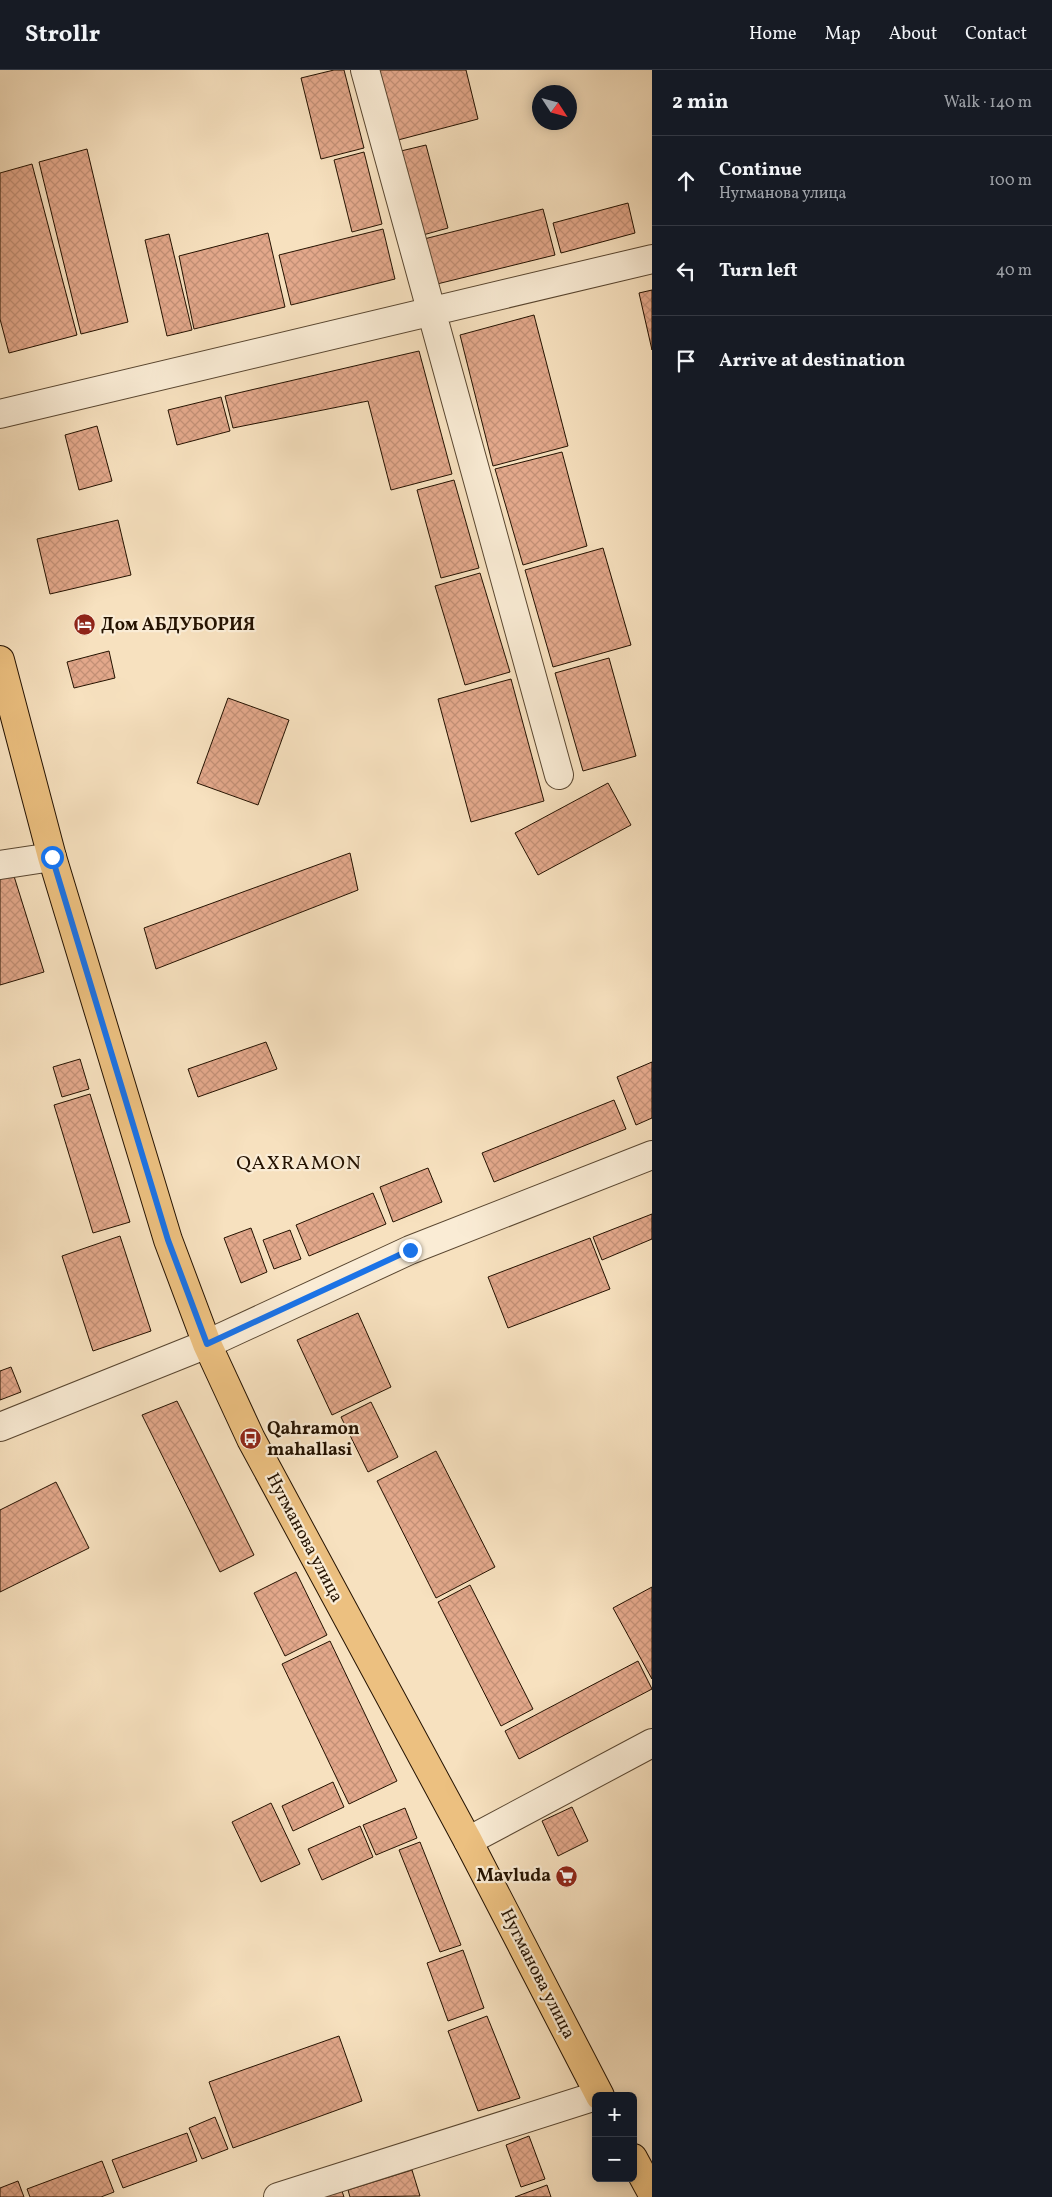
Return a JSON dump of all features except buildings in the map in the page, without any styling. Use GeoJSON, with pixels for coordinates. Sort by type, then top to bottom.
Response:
{"type":"FeatureCollection","features":[{"type":"Feature","properties":{"kind":"main road","name":"Нугманова улица"},"geometry":{"type":"LineString","coordinates":[[0,660],[52,857],[168,1240],[207,1344],[251,1439],[468,1842],[596,2092]]}},
{"type":"Feature","properties":{"kind":"main road"},"geometry":{"type":"LineString","coordinates":[[637,2165],[652,2193]]}},
{"type":"Feature","properties":{"kind":"street"},"geometry":{"type":"LineString","coordinates":[[365,70],[430,312],[559,775]]}},
{"type":"Feature","properties":{"kind":"street"},"geometry":{"type":"LineString","coordinates":[[0,414],[652,259]]}},
{"type":"Feature","properties":{"kind":"street"},"geometry":{"type":"LineString","coordinates":[[0,865],[52,857]]}},
{"type":"Feature","properties":{"kind":"street"},"geometry":{"type":"LineString","coordinates":[[0,1428],[207,1344],[410,1250],[652,1155]]}},
{"type":"Feature","properties":{"kind":"street"},"geometry":{"type":"LineString","coordinates":[[468,1842],[652,1744]]}},
{"type":"Feature","properties":{"kind":"street"},"geometry":{"type":"LineString","coordinates":[[278,2197],[592,2098]]}},
{"type":"Feature","properties":{"kind":"place","name":"Дом АБДУБОРИЯ"},"geometry":{"type":"Point","coordinates":[85,625]}},
{"type":"Feature","properties":{"kind":"place","name":"Qahramon mahallasi"},"geometry":{"type":"Point","coordinates":[251,1439]}},
{"type":"Feature","properties":{"kind":"place","name":"Mavluda"},"geometry":{"type":"Point","coordinates":[567,1876]}},
{"type":"Feature","properties":{"kind":"district","name":"QAXRAMON"},"geometry":{"type":"Point","coordinates":[299,1164]}},
{"type":"Feature","properties":{"kind":"route"},"geometry":{"type":"LineString","coordinates":[[52,857],[168,1240],[207,1344],[410,1250]]}}]}
